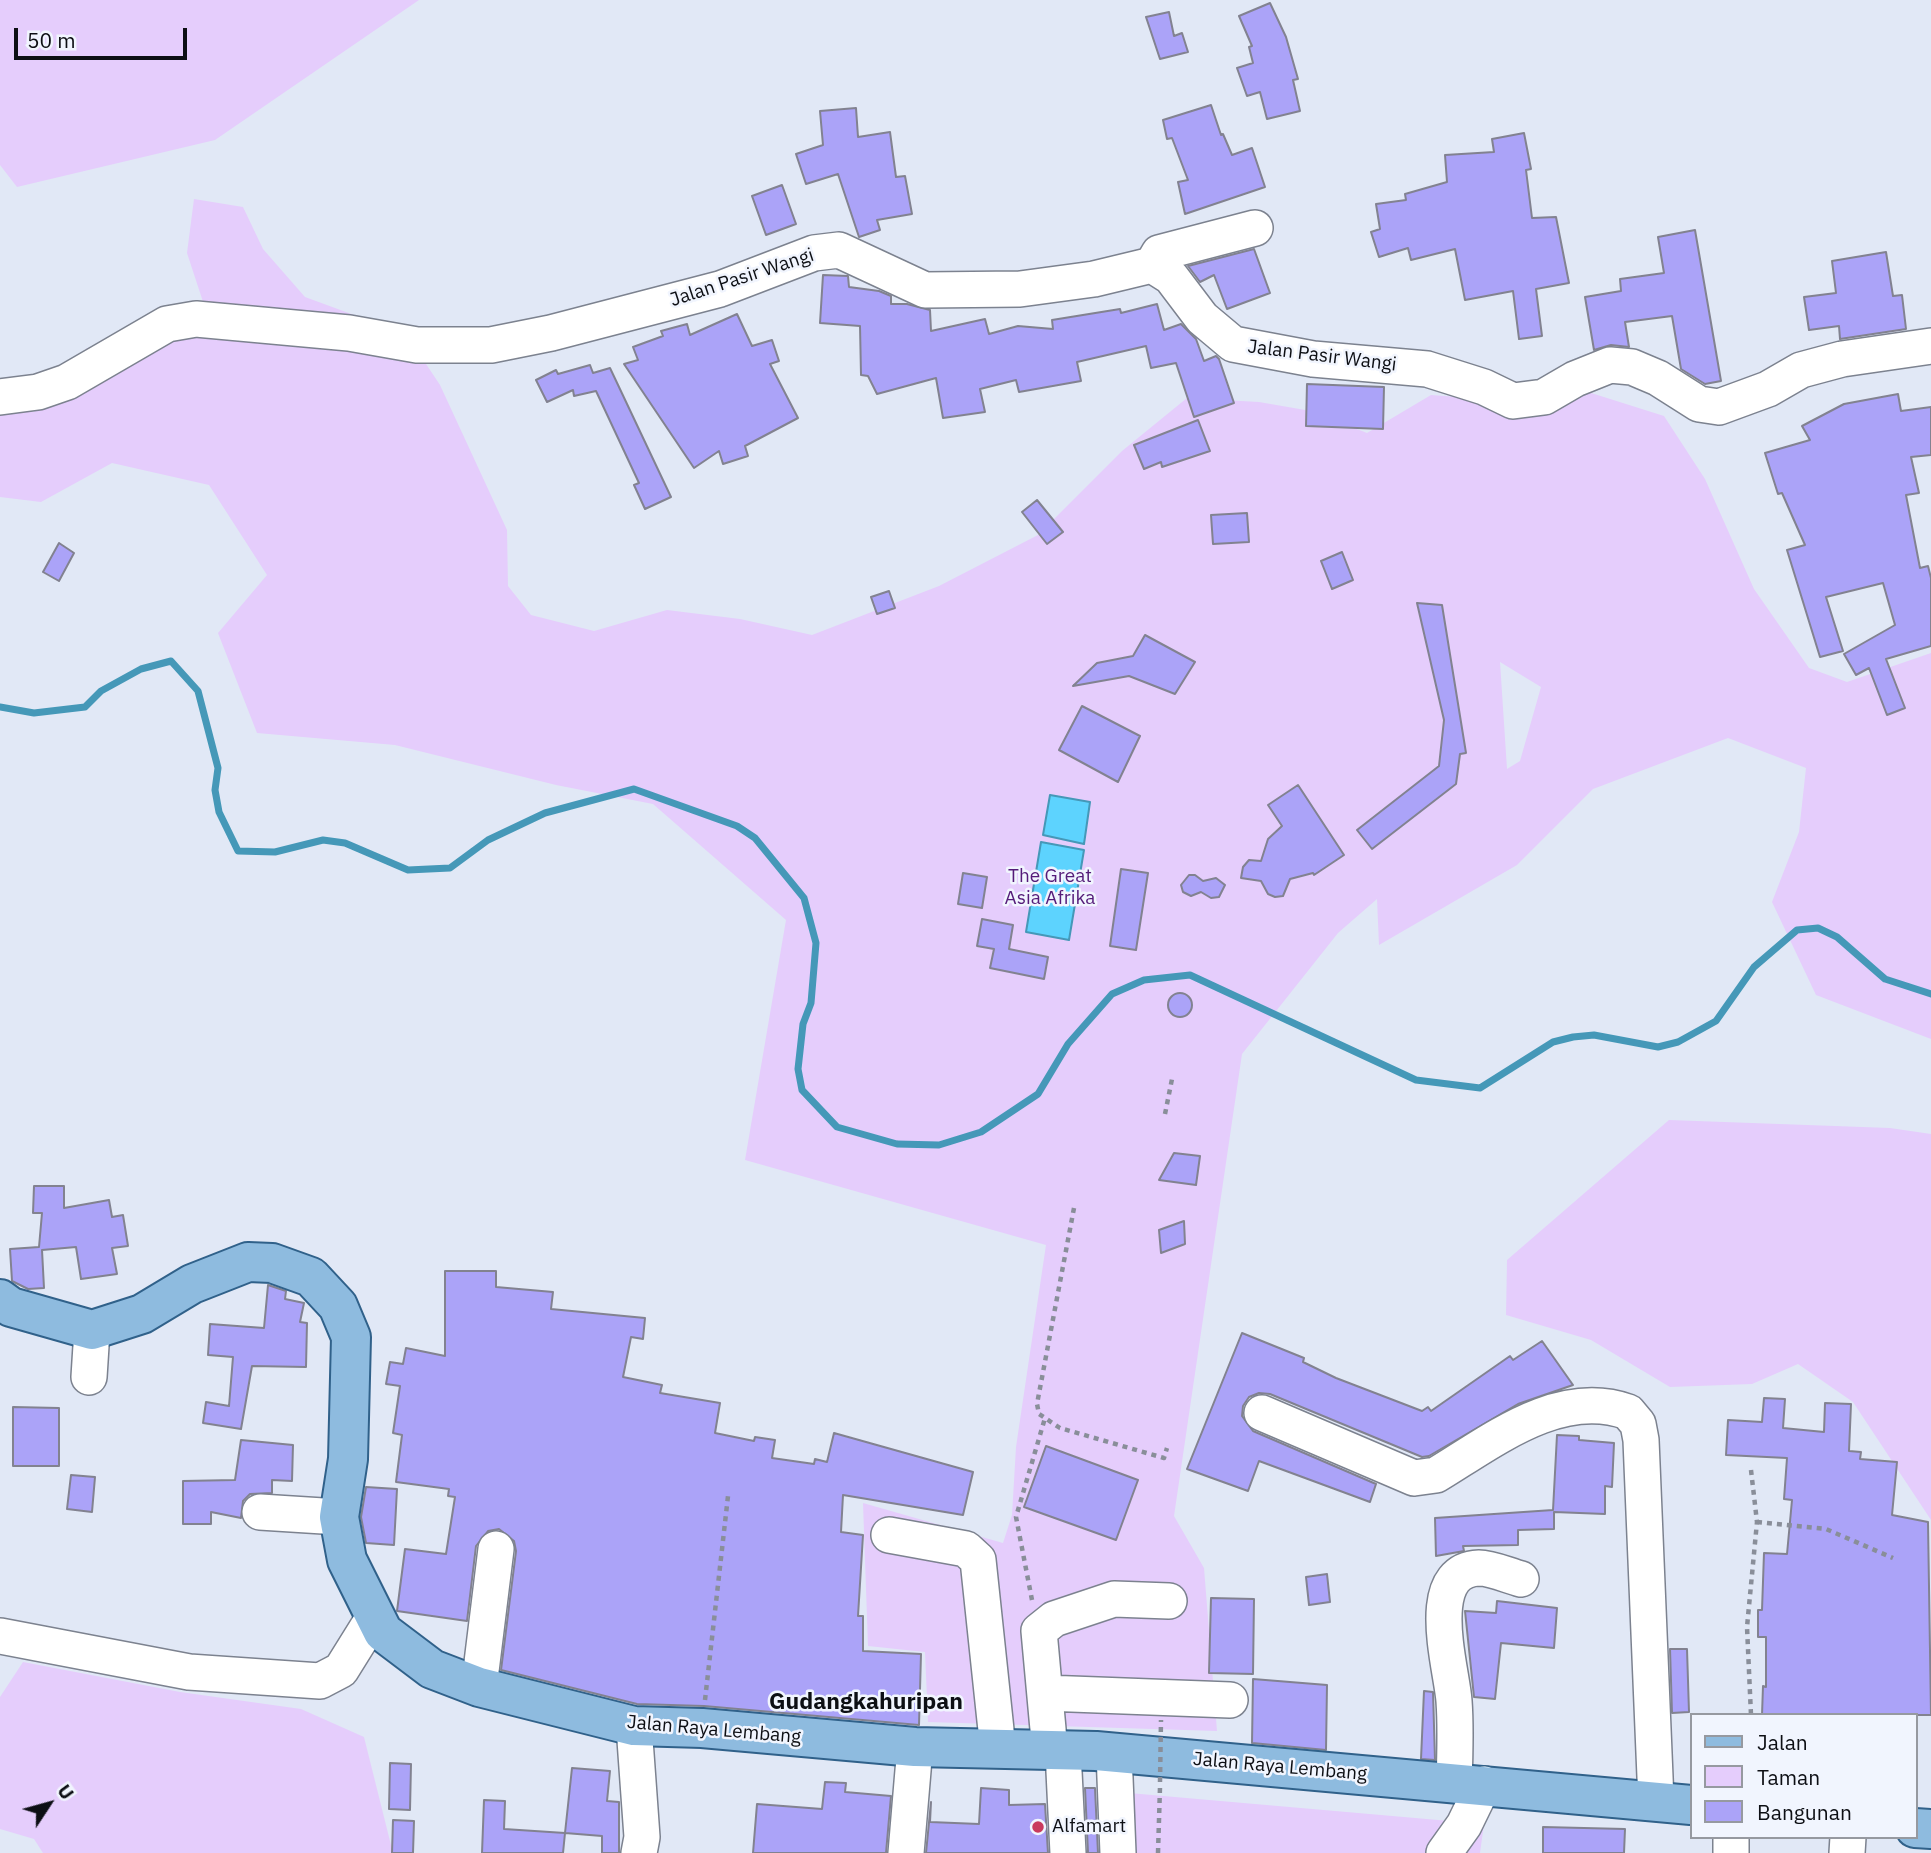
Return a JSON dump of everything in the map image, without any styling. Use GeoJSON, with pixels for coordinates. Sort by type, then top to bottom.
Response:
{"type":"FeatureCollection","features":[{"type":"Feature","properties":{"kind":"main road","name":"Jalan Raya Lembang"},"geometry":{"type":"LineString","coordinates":[[92,1330],[142,1314],[192,1284],[248,1262],[272,1263],[311,1277],[338,1306],[351,1337],[348,1460],[339,1517],[347,1560],[383,1632],[432,1670],[479,1687],[634,1726],[702,1728],[915,1747],[1114,1754],[1674,1803]]}},
{"type":"Feature","properties":{"kind":"main road"},"geometry":{"type":"LineString","coordinates":[[0,1299],[11,1307],[92,1330]]}},
{"type":"Feature","properties":{"kind":"street"},"geometry":{"type":"LineString","coordinates":[[1152,265],[1159,253],[1255,228]]}},
{"type":"Feature","properties":{"kind":"street","name":"Jalan Pasir Wangi"},"geometry":{"type":"LineString","coordinates":[[0,397],[38,392],[67,382],[167,324],[196,319],[349,333],[417,345],[491,345],[551,333],[720,289],[814,253],[839,250],[925,290],[1020,289],[1094,279],[1152,265],[1171,277],[1202,318],[1233,344],[1313,359],[1427,369],[1485,387],[1513,401],[1544,397],[1575,379],[1610,365],[1632,368],[1658,378],[1699,404],[1719,407],[1769,389],[1801,370],[1842,359],[1931,346]]}},
{"type":"Feature","properties":{"kind":"street"},"geometry":{"type":"LineString","coordinates":[[89,1377],[92,1330]]}},
{"type":"Feature","properties":{"kind":"street"},"geometry":{"type":"LineString","coordinates":[[1262,1413],[1414,1478],[1423,1478],[1436,1475],[1523,1424],[1558,1410],[1586,1407],[1628,1412],[1638,1424],[1641,1440],[1674,1803]]}},
{"type":"Feature","properties":{"kind":"street"},"geometry":{"type":"LineString","coordinates":[[260,1511],[339,1517]]}},
{"type":"Feature","properties":{"kind":"street"},"geometry":{"type":"LineString","coordinates":[[889,1535],[966,1549],[978,1560],[998,1749]]}},
{"type":"Feature","properties":{"kind":"street"},"geometry":{"type":"LineString","coordinates":[[479,1687],[496,1549]]}},
{"type":"Feature","properties":{"kind":"street"},"geometry":{"type":"LineString","coordinates":[[1444,1853],[1464,1825],[1469,1783],[1454,1699],[1444,1608],[1447,1590],[1463,1574],[1479,1568],[1521,1579]]}},
{"type":"Feature","properties":{"kind":"street"},"geometry":{"type":"LineString","coordinates":[[1068,1853],[1038,1631],[1054,1619],[1114,1599],[1169,1601]]}},
{"type":"Feature","properties":{"kind":"street"},"geometry":{"type":"LineString","coordinates":[[0,1636],[189,1672],[320,1681],[341,1670],[374,1617]]}},
{"type":"Feature","properties":{"kind":"street"},"geometry":{"type":"LineString","coordinates":[[1045,1693],[1230,1700]]}},
{"type":"Feature","properties":{"kind":"street"},"geometry":{"type":"LineString","coordinates":[[634,1726],[642,1837],[639,1853]]}},
{"type":"Feature","properties":{"kind":"street"},"geometry":{"type":"LineString","coordinates":[[905,1853],[915,1747]]}},
{"type":"Feature","properties":{"kind":"street"},"geometry":{"type":"LineString","coordinates":[[1114,1754],[1118,1853]]}},
{"type":"Feature","properties":{"kind":"path"},"geometry":{"type":"LineString","coordinates":[[1165,1114],[1172,1079]]}},
{"type":"Feature","properties":{"kind":"path"},"geometry":{"type":"LineString","coordinates":[[1074,1208],[1037,1404],[1039,1414],[1060,1429],[1164,1458],[1167,1448]]}},
{"type":"Feature","properties":{"kind":"path"},"geometry":{"type":"LineString","coordinates":[[1038,1631],[1016,1517],[1045,1418]]}},
{"type":"Feature","properties":{"kind":"path"},"geometry":{"type":"LineString","coordinates":[[1751,1470],[1757,1522],[1747,1627],[1751,1713]]}},
{"type":"Feature","properties":{"kind":"path"},"geometry":{"type":"LineString","coordinates":[[702,1728],[728,1496]]}},
{"type":"Feature","properties":{"kind":"path"},"geometry":{"type":"LineString","coordinates":[[1757,1522],[1826,1529],[1893,1559]]}},
{"type":"Feature","properties":{"kind":"path"},"geometry":{"type":"LineString","coordinates":[[1158,1853],[1161,1720]]}},
{"type":"Feature","properties":{"kind":"green space"},"geometry":{"type":"Polygon","coordinates":[[[0,0],[419,0],[215,140],[17,187],[0,165],[0,0]]]}},
{"type":"Feature","properties":{"kind":"green space","name":"The Great Asia Afrika"},"geometry":{"type":"Polygon","coordinates":[[[194,199],[243,207],[263,249],[305,297],[406,334],[440,385],[507,530],[508,586],[531,615],[594,631],[667,610],[740,619],[812,635],[939,586],[1038,535],[1122,451],[1187,398],[1259,402],[1311,411],[1367,433],[1431,395],[1484,399],[1569,386],[1664,416],[1705,479],[1754,589],[1809,668],[1847,682],[1931,653],[1931,1039],[1816,995],[1772,902],[1799,832],[1806,768],[1728,738],[1593,789],[1517,865],[1379,945],[1377,899],[1338,933],[1242,1054],[1174,1516],[1204,1568],[1217,1731],[928,1722],[925,1652],[868,1646],[863,1503],[1003,1543],[1012,1515],[1016,1447],[1046,1245],[745,1160],[786,920],[653,804],[556,785],[395,745],[257,733],[218,633],[267,575],[209,485],[112,463],[41,502],[0,497],[0,398],[34,412],[87,348],[169,343],[208,317],[187,253],[194,199]],[[1500,662],[1507,769],[1520,761],[1541,687],[1500,662]]]}},
{"type":"Feature","properties":{"kind":"green space"},"geometry":{"type":"Polygon","coordinates":[[[1669,1120],[1890,1128],[1931,1134],[1931,1520],[1853,1402],[1798,1364],[1752,1384],[1670,1387],[1591,1340],[1506,1315],[1507,1260],[1669,1120]]]}},
{"type":"Feature","properties":{"kind":"green space"},"geometry":{"type":"Polygon","coordinates":[[[23,1662],[180,1692],[301,1709],[364,1737],[393,1853],[43,1853],[34,1839],[0,1829],[0,1697],[23,1662]]]}},
{"type":"Feature","properties":{"kind":"green space"},"geometry":{"type":"Polygon","coordinates":[[[1129,1793],[1484,1824],[1480,1853],[1135,1853],[1129,1793]]]}},
{"type":"Feature","properties":{"kind":"water"},"geometry":{"type":"Polygon","coordinates":[[[1050,795],[1090,802],[1084,844],[1043,835],[1050,795]]]}},
{"type":"Feature","properties":{"kind":"water"},"geometry":{"type":"Polygon","coordinates":[[[1041,842],[1084,850],[1069,940],[1026,932],[1041,842]]]}},
{"type":"Feature","properties":{"kind":"building"},"geometry":{"type":"Polygon","coordinates":[[[1270,3],[1286,37],[1298,79],[1293,80],[1300,111],[1267,119],[1260,92],[1247,96],[1237,68],[1253,63],[1249,47],[1252,46],[1239,16],[1270,3]]]}},
{"type":"Feature","properties":{"kind":"building"},"geometry":{"type":"Polygon","coordinates":[[[1169,12],[1174,36],[1182,33],[1188,52],[1160,59],[1146,17],[1169,12]]]}},
{"type":"Feature","properties":{"kind":"building"},"geometry":{"type":"Polygon","coordinates":[[[1211,105],[1221,135],[1223,134],[1232,155],[1252,148],[1265,187],[1185,214],[1178,182],[1188,180],[1172,138],[1167,139],[1163,120],[1211,105]]]}},
{"type":"Feature","properties":{"kind":"building"},"geometry":{"type":"Polygon","coordinates":[[[856,108],[858,137],[890,132],[896,177],[905,176],[912,214],[877,220],[880,230],[859,237],[838,174],[806,184],[796,154],[823,145],[820,111],[856,108]]]}},
{"type":"Feature","properties":{"kind":"building"},"geometry":{"type":"Polygon","coordinates":[[[1524,133],[1531,169],[1526,170],[1532,218],[1556,217],[1569,283],[1536,289],[1542,336],[1519,339],[1513,291],[1465,300],[1455,249],[1411,260],[1408,248],[1379,257],[1371,232],[1380,229],[1376,204],[1406,200],[1405,194],[1447,182],[1445,155],[1494,152],[1492,139],[1524,133]]]}},
{"type":"Feature","properties":{"kind":"building"},"geometry":{"type":"Polygon","coordinates":[[[782,185],[796,224],[766,235],[752,196],[782,185]]]}},
{"type":"Feature","properties":{"kind":"building"},"geometry":{"type":"Polygon","coordinates":[[[1695,230],[1721,381],[1705,384],[1681,369],[1672,316],[1625,322],[1629,347],[1611,345],[1594,350],[1585,297],[1621,291],[1620,279],[1664,273],[1658,237],[1695,230]]]}},
{"type":"Feature","properties":{"kind":"building"},"geometry":{"type":"Polygon","coordinates":[[[1254,249],[1270,293],[1227,309],[1214,275],[1200,282],[1188,266],[1254,249]]]}},
{"type":"Feature","properties":{"kind":"building"},"geometry":{"type":"Polygon","coordinates":[[[1886,252],[1893,296],[1902,295],[1906,329],[1840,339],[1839,326],[1809,330],[1804,297],[1836,293],[1832,261],[1886,252]]]}},
{"type":"Feature","properties":{"kind":"building"},"geometry":{"type":"Polygon","coordinates":[[[823,275],[848,276],[849,287],[879,291],[891,296],[891,304],[907,304],[930,310],[931,331],[985,319],[989,334],[1018,326],[1053,329],[1052,320],[1120,309],[1121,313],[1157,304],[1164,330],[1181,324],[1196,339],[1204,361],[1216,356],[1219,359],[1234,403],[1194,417],[1176,363],[1151,368],[1146,346],[1077,362],[1081,381],[1019,392],[1016,380],[980,389],[985,412],[943,418],[936,378],[877,394],[868,376],[861,375],[860,326],[820,323],[823,275]]]}},
{"type":"Feature","properties":{"kind":"building"},"geometry":{"type":"Polygon","coordinates":[[[737,314],[752,346],[772,340],[779,361],[770,364],[798,418],[745,446],[748,456],[723,464],[719,451],[694,468],[624,364],[638,360],[633,347],[663,336],[661,331],[687,324],[690,335],[737,314]]]}},
{"type":"Feature","properties":{"kind":"building"},"geometry":{"type":"Polygon","coordinates":[[[590,365],[593,373],[610,368],[671,497],[645,509],[634,485],[639,483],[596,391],[574,396],[573,390],[547,402],[536,380],[556,370],[558,374],[590,365]]]}},
{"type":"Feature","properties":{"kind":"building"},"geometry":{"type":"Polygon","coordinates":[[[1307,384],[1384,387],[1383,429],[1306,426],[1307,384]]]}},
{"type":"Feature","properties":{"kind":"building"},"geometry":{"type":"Polygon","coordinates":[[[1898,394],[1901,411],[1931,407],[1931,455],[1911,457],[1919,493],[1906,495],[1920,568],[1928,566],[1931,578],[1931,646],[1886,659],[1905,708],[1887,715],[1869,668],[1856,675],[1844,654],[1895,625],[1883,583],[1826,597],[1843,651],[1820,657],[1787,550],[1805,545],[1782,493],[1778,494],[1765,453],[1810,440],[1802,426],[1844,404],[1898,394]]]}},
{"type":"Feature","properties":{"kind":"building"},"geometry":{"type":"Polygon","coordinates":[[[1198,420],[1210,451],[1162,467],[1161,462],[1144,469],[1134,445],[1198,420]]]}},
{"type":"Feature","properties":{"kind":"building"},"geometry":{"type":"Polygon","coordinates":[[[1037,500],[1063,532],[1047,544],[1022,512],[1037,500]]]}},
{"type":"Feature","properties":{"kind":"building"},"geometry":{"type":"Polygon","coordinates":[[[1247,513],[1249,542],[1213,544],[1211,515],[1247,513]]]}},
{"type":"Feature","properties":{"kind":"building"},"geometry":{"type":"Polygon","coordinates":[[[59,543],[74,553],[59,581],[43,572],[59,543]]]}},
{"type":"Feature","properties":{"kind":"building"},"geometry":{"type":"Polygon","coordinates":[[[1342,552],[1353,580],[1332,589],[1321,561],[1342,552]]]}},
{"type":"Feature","properties":{"kind":"building"},"geometry":{"type":"Polygon","coordinates":[[[889,591],[895,608],[877,614],[871,597],[889,591]]]}},
{"type":"Feature","properties":{"kind":"building"},"geometry":{"type":"Polygon","coordinates":[[[1417,603],[1442,605],[1466,753],[1460,754],[1456,784],[1372,849],[1357,830],[1439,766],[1444,720],[1417,603]]]}},
{"type":"Feature","properties":{"kind":"building"},"geometry":{"type":"Polygon","coordinates":[[[1145,635],[1195,662],[1175,694],[1129,676],[1073,686],[1097,663],[1133,656],[1145,635]]]}},
{"type":"Feature","properties":{"kind":"building"},"geometry":{"type":"Polygon","coordinates":[[[1082,706],[1140,736],[1118,782],[1059,750],[1082,706]]]}},
{"type":"Feature","properties":{"kind":"building"},"geometry":{"type":"Polygon","coordinates":[[[1298,785],[1344,855],[1314,875],[1313,873],[1290,879],[1283,896],[1275,897],[1268,894],[1261,881],[1241,878],[1243,867],[1249,860],[1261,861],[1268,839],[1282,826],[1268,805],[1298,785]]]}},
{"type":"Feature","properties":{"kind":"building"},"geometry":{"type":"Polygon","coordinates":[[[1121,869],[1148,873],[1136,950],[1110,946],[1121,869]]]}},
{"type":"Feature","properties":{"kind":"building"},"geometry":{"type":"Polygon","coordinates":[[[963,873],[987,877],[982,908],[958,904],[963,873]]]}},
{"type":"Feature","properties":{"kind":"building"},"geometry":{"type":"Polygon","coordinates":[[[1189,875],[1195,875],[1203,881],[1216,878],[1225,885],[1219,897],[1211,898],[1201,892],[1191,896],[1183,892],[1181,885],[1189,875]]]}},
{"type":"Feature","properties":{"kind":"building"},"geometry":{"type":"Polygon","coordinates":[[[982,919],[1013,925],[1009,949],[1048,957],[1044,979],[990,968],[994,949],[977,946],[982,919]]]}},
{"type":"Feature","properties":{"kind":"building"},"geometry":{"type":"Polygon","coordinates":[[[1180,993],[1191,1000],[1192,1005],[1185,1016],[1180,1017],[1169,1010],[1168,1005],[1175,994],[1180,993]]]}},
{"type":"Feature","properties":{"kind":"building"},"geometry":{"type":"Polygon","coordinates":[[[1174,1153],[1200,1156],[1196,1185],[1159,1180],[1174,1153]]]}},
{"type":"Feature","properties":{"kind":"building"},"geometry":{"type":"Polygon","coordinates":[[[34,1186],[64,1186],[64,1208],[109,1200],[112,1217],[123,1215],[128,1246],[112,1248],[117,1274],[81,1279],[76,1247],[42,1250],[44,1288],[28,1289],[12,1281],[10,1249],[39,1247],[42,1213],[33,1213],[34,1186]]]}},
{"type":"Feature","properties":{"kind":"building"},"geometry":{"type":"Polygon","coordinates":[[[1184,1221],[1185,1244],[1161,1253],[1159,1230],[1184,1221]]]}},
{"type":"Feature","properties":{"kind":"building"},"geometry":{"type":"Polygon","coordinates":[[[445,1271],[496,1271],[496,1287],[553,1292],[551,1309],[645,1318],[643,1339],[631,1337],[623,1377],[662,1385],[660,1393],[720,1403],[715,1433],[754,1441],[755,1437],[775,1440],[772,1458],[814,1464],[815,1459],[827,1462],[834,1433],[973,1472],[963,1515],[843,1495],[841,1532],[863,1535],[858,1616],[863,1616],[863,1651],[921,1654],[919,1725],[704,1706],[637,1704],[501,1670],[516,1551],[514,1541],[499,1529],[488,1531],[476,1546],[467,1621],[397,1611],[405,1549],[446,1554],[455,1497],[448,1496],[449,1489],[396,1482],[402,1435],[393,1433],[400,1386],[386,1384],[390,1362],[403,1364],[406,1348],[445,1356],[445,1271]]]}},
{"type":"Feature","properties":{"kind":"building"},"geometry":{"type":"Polygon","coordinates":[[[268,1285],[286,1291],[285,1299],[304,1303],[300,1322],[307,1323],[306,1367],[252,1366],[241,1429],[203,1423],[206,1402],[229,1406],[233,1357],[208,1355],[210,1324],[264,1328],[268,1285]]]}},
{"type":"Feature","properties":{"kind":"building"},"geometry":{"type":"Polygon","coordinates":[[[1242,1333],[1304,1358],[1303,1362],[1336,1378],[1422,1411],[1428,1407],[1431,1411],[1510,1356],[1513,1360],[1542,1341],[1573,1385],[1518,1404],[1429,1456],[1422,1457],[1270,1394],[1259,1393],[1249,1397],[1243,1406],[1242,1416],[1253,1431],[1376,1484],[1370,1502],[1259,1461],[1248,1491],[1187,1469],[1242,1333]]]}},
{"type":"Feature","properties":{"kind":"building"},"geometry":{"type":"Polygon","coordinates":[[[1764,1398],[1785,1399],[1783,1428],[1824,1432],[1825,1403],[1851,1404],[1849,1451],[1861,1452],[1860,1459],[1897,1462],[1892,1515],[1928,1522],[1931,1715],[1762,1713],[1763,1686],[1766,1687],[1766,1637],[1758,1637],[1758,1610],[1762,1610],[1764,1553],[1787,1554],[1792,1500],[1784,1499],[1787,1458],[1726,1455],[1728,1420],[1762,1422],[1764,1398]]]}},
{"type":"Feature","properties":{"kind":"building"},"geometry":{"type":"Polygon","coordinates":[[[13,1407],[59,1408],[59,1466],[13,1466],[13,1407]]]}},
{"type":"Feature","properties":{"kind":"building"},"geometry":{"type":"Polygon","coordinates":[[[1557,1435],[1614,1443],[1612,1487],[1605,1486],[1605,1514],[1554,1512],[1554,1529],[1518,1530],[1518,1545],[1463,1546],[1464,1551],[1436,1556],[1435,1518],[1553,1510],[1557,1435]]]}},
{"type":"Feature","properties":{"kind":"building"},"geometry":{"type":"Polygon","coordinates":[[[241,1440],[293,1445],[292,1481],[272,1480],[272,1493],[250,1494],[243,1501],[241,1518],[211,1512],[211,1524],[183,1524],[183,1481],[235,1480],[241,1440]]]}},
{"type":"Feature","properties":{"kind":"building"},"geometry":{"type":"Polygon","coordinates":[[[1046,1446],[1138,1480],[1116,1540],[1024,1507],[1046,1446]]]}},
{"type":"Feature","properties":{"kind":"building"},"geometry":{"type":"Polygon","coordinates":[[[71,1475],[95,1477],[92,1512],[67,1509],[71,1475]]]}},
{"type":"Feature","properties":{"kind":"building"},"geometry":{"type":"Polygon","coordinates":[[[366,1487],[397,1489],[394,1545],[366,1543],[361,1517],[366,1487]]]}},
{"type":"Feature","properties":{"kind":"building"},"geometry":{"type":"Polygon","coordinates":[[[1327,1574],[1330,1602],[1309,1605],[1306,1577],[1327,1574]]]}},
{"type":"Feature","properties":{"kind":"building"},"geometry":{"type":"Polygon","coordinates":[[[1211,1598],[1254,1599],[1253,1674],[1209,1673],[1211,1598]]]}},
{"type":"Feature","properties":{"kind":"building"},"geometry":{"type":"Polygon","coordinates":[[[1497,1601],[1557,1608],[1554,1648],[1501,1643],[1495,1699],[1474,1697],[1465,1611],[1496,1613],[1497,1601]]]}},
{"type":"Feature","properties":{"kind":"building"},"geometry":{"type":"Polygon","coordinates":[[[1670,1649],[1687,1649],[1689,1712],[1672,1713],[1670,1649]]]}},
{"type":"Feature","properties":{"kind":"building"},"geometry":{"type":"Polygon","coordinates":[[[1253,1679],[1327,1685],[1326,1750],[1252,1743],[1253,1679]]]}},
{"type":"Feature","properties":{"kind":"building"},"geometry":{"type":"Polygon","coordinates":[[[1424,1691],[1433,1692],[1435,1760],[1421,1759],[1424,1691]]]}},
{"type":"Feature","properties":{"kind":"building"},"geometry":{"type":"Polygon","coordinates":[[[390,1763],[411,1764],[410,1810],[389,1809],[390,1763]]]}},
{"type":"Feature","properties":{"kind":"building"},"geometry":{"type":"Polygon","coordinates":[[[572,1768],[610,1771],[607,1801],[619,1802],[619,1853],[602,1853],[602,1836],[565,1833],[572,1768]]]}},
{"type":"Feature","properties":{"kind":"building"},"geometry":{"type":"Polygon","coordinates":[[[825,1782],[846,1783],[845,1792],[891,1796],[886,1853],[753,1853],[757,1804],[822,1809],[825,1782]]]}},
{"type":"Feature","properties":{"kind":"building"},"geometry":{"type":"Polygon","coordinates":[[[981,1788],[1009,1790],[1009,1805],[1045,1804],[1048,1853],[926,1853],[931,1802],[930,1822],[979,1824],[981,1788]]]}},
{"type":"Feature","properties":{"kind":"building"},"geometry":{"type":"Polygon","coordinates":[[[1085,1788],[1095,1788],[1098,1853],[1088,1853],[1085,1788]]]}},
{"type":"Feature","properties":{"kind":"building"},"geometry":{"type":"Polygon","coordinates":[[[484,1800],[505,1801],[504,1829],[565,1833],[563,1853],[482,1853],[484,1800]]]}},
{"type":"Feature","properties":{"kind":"building"},"geometry":{"type":"Polygon","coordinates":[[[393,1820],[414,1821],[413,1853],[392,1853],[393,1820]]]}},
{"type":"Feature","properties":{"kind":"building"},"geometry":{"type":"Polygon","coordinates":[[[1543,1827],[1625,1829],[1624,1853],[1543,1853],[1543,1827]]]}},
{"type":"Feature","properties":{"kind":"waterway"},"geometry":{"type":"LineString","coordinates":[[0,707],[34,713],[85,707],[101,691],[141,669],[171,661],[198,691],[218,768],[215,790],[219,812],[238,851],[275,852],[323,840],[345,843],[408,870],[450,868],[488,840],[545,813],[634,789],[737,826],[755,838],[804,898],[816,943],[811,1003],[803,1024],[798,1069],[802,1090],[837,1127],[897,1144],[939,1145],[981,1132],[1038,1094],[1068,1044],[1112,994],[1144,980],[1190,975],[1416,1080],[1480,1088],[1553,1042],[1573,1037],[1594,1035],[1658,1047],[1678,1042],[1716,1021],[1754,967],[1797,930],[1818,928],[1837,937],[1885,979],[1931,994]]}},
{"type":"Feature","properties":{"kind":"place","name":"Alfamart"},"geometry":{"type":"Point","coordinates":[1038,1827]}},
{"type":"Feature","properties":{"kind":"district","name":"Gudangkahuripan"},"geometry":{"type":"Point","coordinates":[866,1702]}}]}
